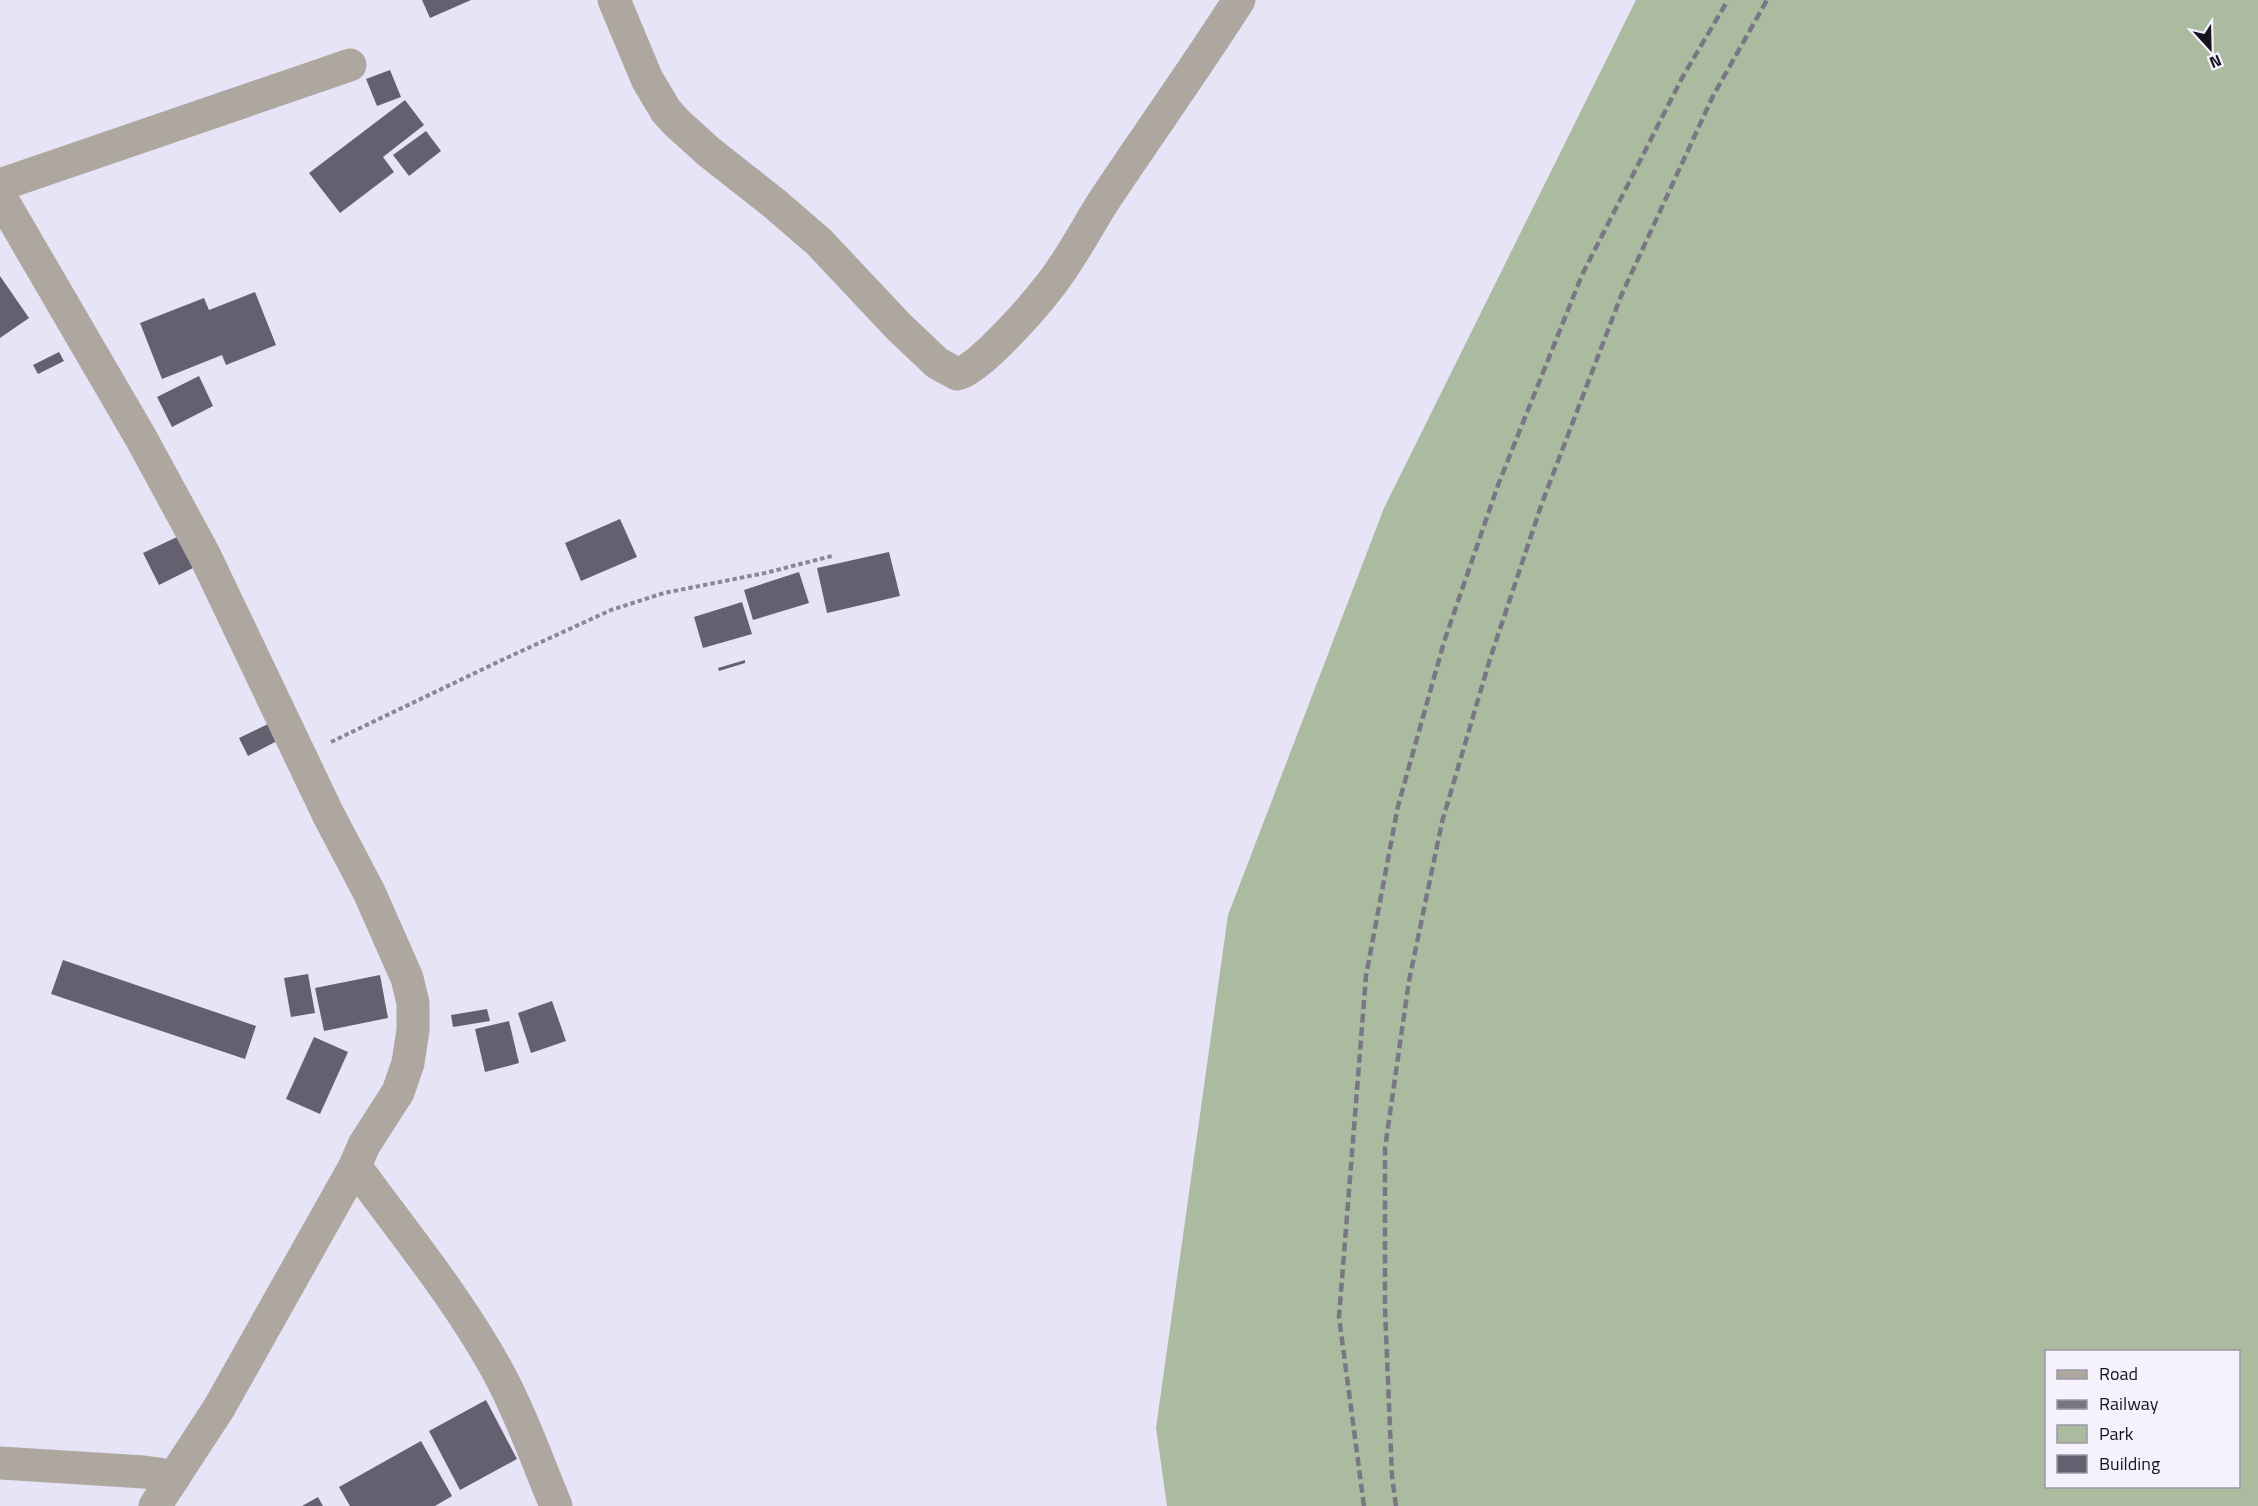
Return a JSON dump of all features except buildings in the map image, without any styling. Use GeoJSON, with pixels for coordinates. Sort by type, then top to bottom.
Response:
{"type":"FeatureCollection","features":[{"type":"Feature","properties":{"kind":"street"},"geometry":{"type":"LineString","coordinates":[[614,0],[647,79],[666,111],[709,152],[819,242],[899,327],[937,363],[957,375],[970,370],[1023,318],[1050,286],[1106,197],[1200,62],[1239,0]]}},
{"type":"Feature","properties":{"kind":"street"},"geometry":{"type":"LineString","coordinates":[[0,185],[350,65]]}},
{"type":"Feature","properties":{"kind":"street"},"geometry":{"type":"LineString","coordinates":[[0,196],[130,418],[204,554],[387,932],[407,978],[413,1003],[413,1030],[408,1063],[398,1092],[364,1144],[355,1166],[219,1408],[155,1506]]}},
{"type":"Feature","properties":{"kind":"street"},"geometry":{"type":"LineString","coordinates":[[355,1166],[463,1313],[491,1360],[525,1429],[556,1506]]}},
{"type":"Feature","properties":{"kind":"street"},"geometry":{"type":"LineString","coordinates":[[0,1463],[144,1472],[173,1479]]}},
{"type":"Feature","properties":{"kind":"path"},"geometry":{"type":"LineString","coordinates":[[301,756],[611,610],[663,593],[765,573],[832,555]]}},
{"type":"Feature","properties":{"kind":"green space"},"geometry":{"type":"Polygon","coordinates":[[[1636,0],[2258,0],[2258,1506],[1167,1506],[1156,1428],[1228,915],[1384,508],[1636,0]]]}},
{"type":"Feature","properties":{"kind":"railway"},"geometry":{"type":"LineString","coordinates":[[1364,1506],[1339,1317],[1366,976],[1398,806],[1444,642],[1498,485],[1582,275],[1682,78],[1728,0]]}},
{"type":"Feature","properties":{"kind":"railway"},"geometry":{"type":"LineString","coordinates":[[1396,1506],[1392,1476],[1385,1309],[1385,1148],[1409,981],[1442,822],[1490,659],[1542,503],[1621,296],[1713,96],[1767,0]]}}]}
